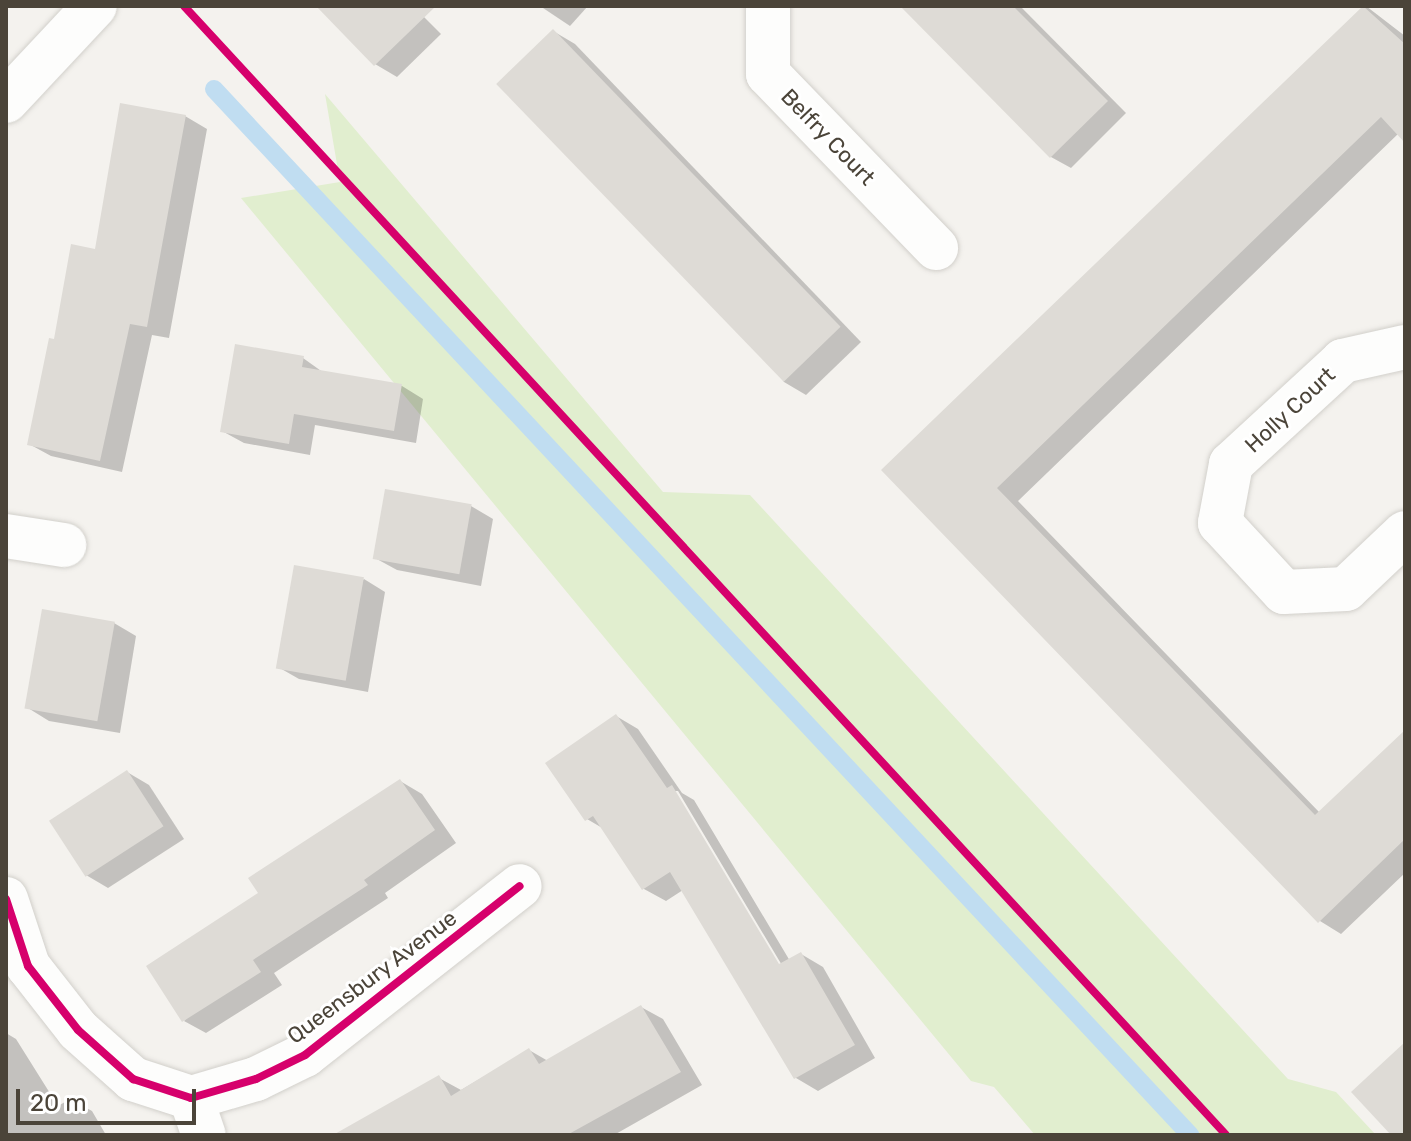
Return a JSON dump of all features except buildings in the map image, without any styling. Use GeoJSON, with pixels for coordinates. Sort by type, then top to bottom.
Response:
{"type":"FeatureCollection","features":[{"type":"Feature","properties":{"kind":"street"},"geometry":{"type":"LineString","coordinates":[[6,101],[95,6]]}},
{"type":"Feature","properties":{"kind":"street","name":"Belfry Court"},"geometry":{"type":"LineString","coordinates":[[768,6],[768,74],[936,248]]}},
{"type":"Feature","properties":{"kind":"street","name":"Holly Court"},"geometry":{"type":"LineString","coordinates":[[1405,347],[1343,361],[1231,464],[1220,523],[1284,592],[1346,589],[1405,533]]}},
{"type":"Feature","properties":{"kind":"street"},"geometry":{"type":"LineString","coordinates":[[6,536],[64,545]]}},
{"type":"Feature","properties":{"kind":"street","name":"Queensbury Avenue"},"geometry":{"type":"LineString","coordinates":[[6,899],[28,966],[78,1030],[133,1079],[198,1116],[256,1079],[305,1055],[520,886]]}},
{"type":"Feature","properties":{"kind":"green space"},"geometry":{"type":"Polygon","coordinates":[[[325,94],[663,492],[750,495],[1288,1079],[1336,1092],[1376,1135],[1035,1135],[994,1087],[971,1081],[241,198],[340,182],[325,94]]]}},
{"type":"Feature","properties":{"kind":"waterway"},"geometry":{"type":"LineString","coordinates":[[214,89],[1190,1135]]}},
{"type":"Feature","properties":{"kind":"cycle path"},"geometry":{"type":"LineString","coordinates":[[184,6],[1226,1135]]}},
{"type":"Feature","properties":{"kind":"cycle path"},"geometry":{"type":"LineString","coordinates":[[6,899],[28,966],[78,1030],[133,1079],[191,1098],[256,1079],[305,1055],[520,886]]}}]}
